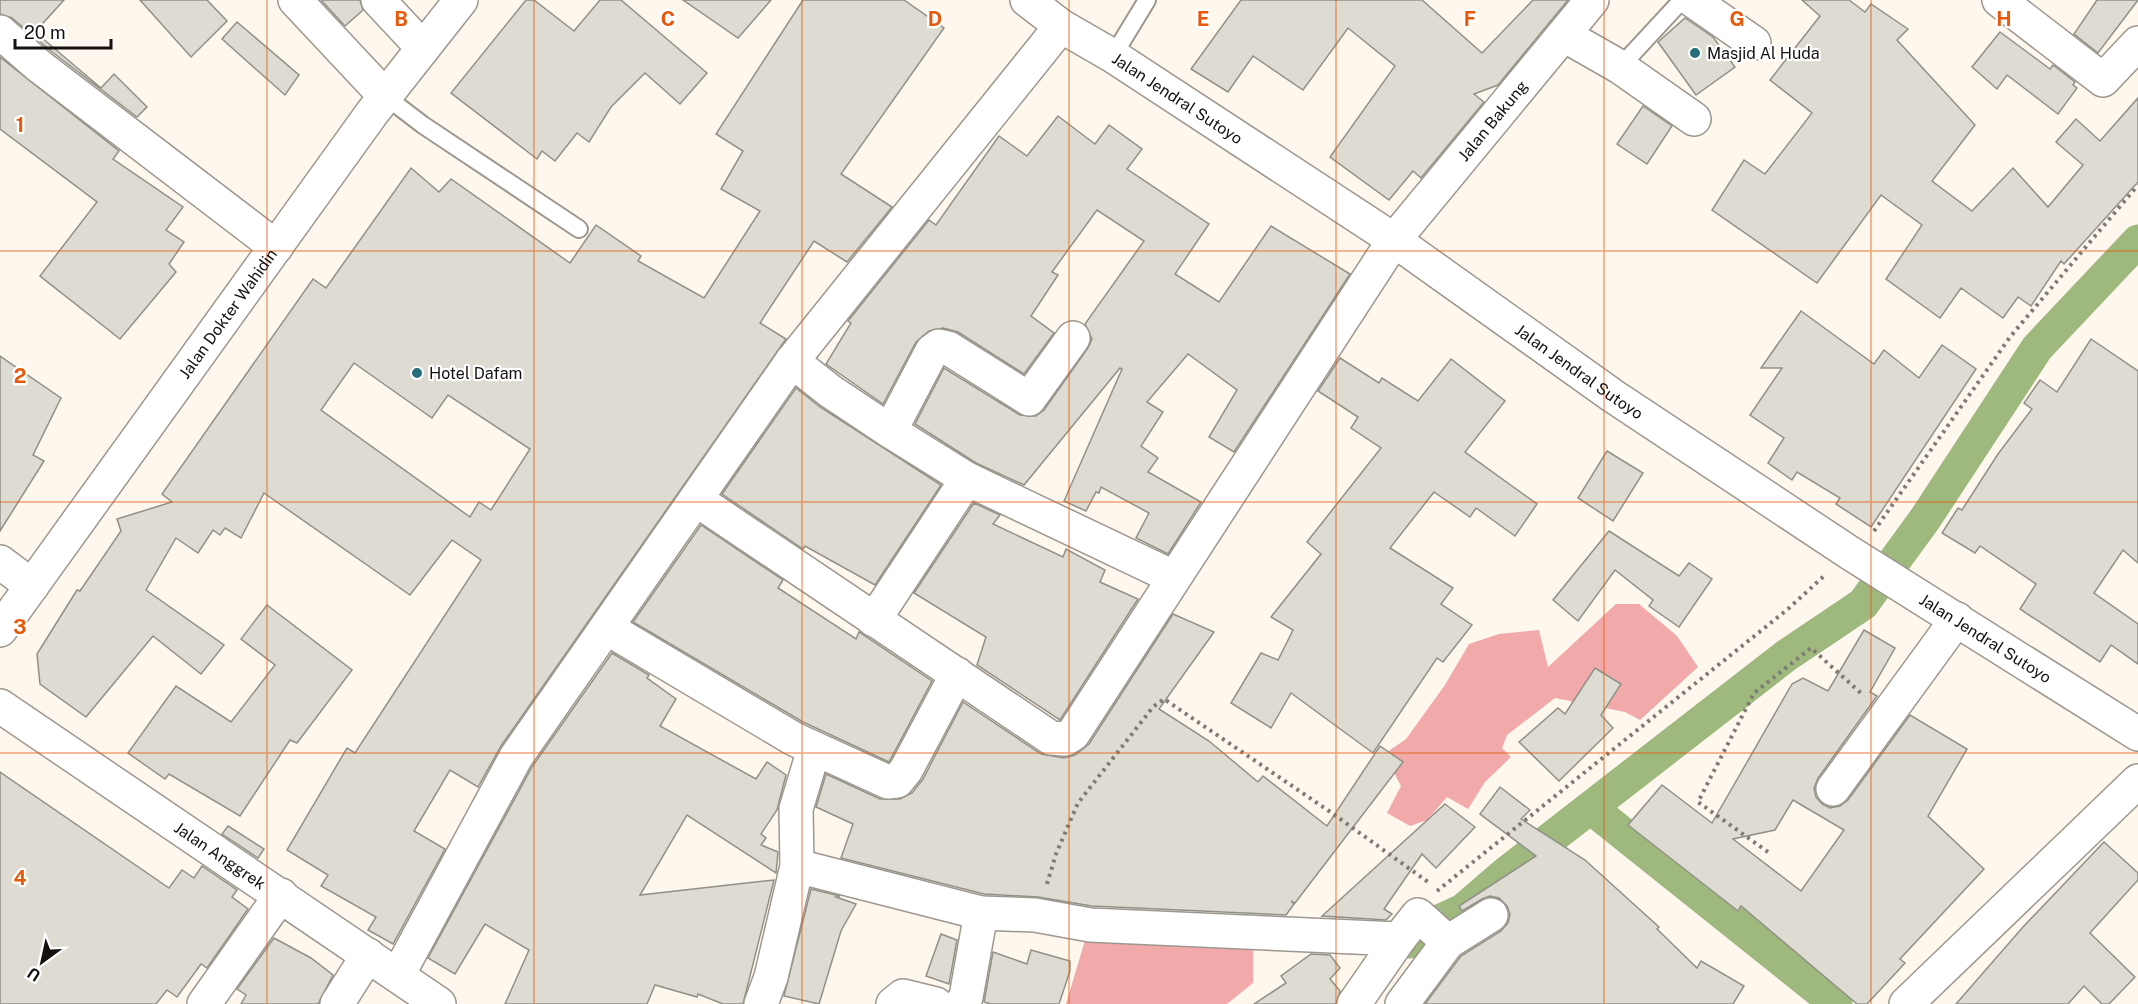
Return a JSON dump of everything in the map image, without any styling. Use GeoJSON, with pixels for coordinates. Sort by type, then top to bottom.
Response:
{"type":"FeatureCollection","features":[{"type":"Feature","properties":{"kind":"street"},"geometry":{"type":"LineString","coordinates":[[295,0],[385,96]]}},
{"type":"Feature","properties":{"kind":"street"},"geometry":{"type":"LineString","coordinates":[[378,0],[423,48]]}},
{"type":"Feature","properties":{"kind":"street","name":"Jalan Dokter Wahidin"},"geometry":{"type":"LineString","coordinates":[[0,630],[385,96],[461,0]]}},
{"type":"Feature","properties":{"kind":"street","name":"Jalan Jendral Sutoyo"},"geometry":{"type":"LineString","coordinates":[[1027,0],[1060,26],[1113,56],[1394,240],[1613,396],[1873,566],[2138,734]]}},
{"type":"Feature","properties":{"kind":"street","name":"Jalan Bakung"},"geometry":{"type":"LineString","coordinates":[[957,674],[1051,738],[1065,739],[1073,734],[1394,240],[1592,0]]}},
{"type":"Feature","properties":{"kind":"street"},"geometry":{"type":"LineString","coordinates":[[1692,0],[1754,43]]}},
{"type":"Feature","properties":{"kind":"street"},"geometry":{"type":"LineString","coordinates":[[1999,0],[2103,80],[2138,43]]}},
{"type":"Feature","properties":{"kind":"street"},"geometry":{"type":"LineString","coordinates":[[398,975],[516,757],[792,361],[1060,26]]}},
{"type":"Feature","properties":{"kind":"street"},"geometry":{"type":"LineString","coordinates":[[0,32],[39,66],[276,247]]}},
{"type":"Feature","properties":{"kind":"street"},"geometry":{"type":"LineString","coordinates":[[1564,35],[1620,67],[1694,119]]}},
{"type":"Feature","properties":{"kind":"street"},"geometry":{"type":"LineString","coordinates":[[890,431],[932,351],[939,346],[948,348],[1029,399],[1073,338]]}},
{"type":"Feature","properties":{"kind":"street"},"geometry":{"type":"LineString","coordinates":[[792,361],[830,391],[967,479],[1173,577]]}},
{"type":"Feature","properties":{"kind":"street"},"geometry":{"type":"LineString","coordinates":[[874,620],[967,479]]}},
{"type":"Feature","properties":{"kind":"street"},"geometry":{"type":"LineString","coordinates":[[607,627],[814,749],[888,782],[897,782],[957,674],[697,500]]}},
{"type":"Feature","properties":{"kind":"street"},"geometry":{"type":"LineString","coordinates":[[0,562],[32,586]]}},
{"type":"Feature","properties":{"kind":"street"},"geometry":{"type":"LineString","coordinates":[[1833,789],[1957,619]]}},
{"type":"Feature","properties":{"kind":"street","name":"Jalan Anggrek"},"geometry":{"type":"LineString","coordinates":[[0,706],[439,1004]]}},
{"type":"Feature","properties":{"kind":"street"},"geometry":{"type":"LineString","coordinates":[[761,1004],[771,977],[797,866],[796,809],[814,749]]}},
{"type":"Feature","properties":{"kind":"street"},"geometry":{"type":"LineString","coordinates":[[1908,1002],[2138,782]]}},
{"type":"Feature","properties":{"kind":"street"},"geometry":{"type":"LineString","coordinates":[[797,866],[981,913],[1035,915],[1090,925],[1426,931],[1491,915]]}},
{"type":"Feature","properties":{"kind":"street"},"geometry":{"type":"LineString","coordinates":[[204,1004],[281,895]]}},
{"type":"Feature","properties":{"kind":"street"},"geometry":{"type":"LineString","coordinates":[[961,1004],[966,997],[981,913]]}},
{"type":"Feature","properties":{"kind":"street"},"geometry":{"type":"LineString","coordinates":[[1354,1004],[1426,931]]}},
{"type":"Feature","properties":{"kind":"street"},"geometry":{"type":"LineString","coordinates":[[1402,1004],[1426,931]]}},
{"type":"Feature","properties":{"kind":"street"},"geometry":{"type":"LineString","coordinates":[[337,1004],[368,955]]}},
{"type":"Feature","properties":{"kind":"street"},"geometry":{"type":"LineString","coordinates":[[893,1004],[903,996],[936,1004]]}},
{"type":"Feature","properties":{"kind":"lane"},"geometry":{"type":"LineString","coordinates":[[1113,56],[1147,0]]}},
{"type":"Feature","properties":{"kind":"lane"},"geometry":{"type":"LineString","coordinates":[[1620,67],[1682,0]]}},
{"type":"Feature","properties":{"kind":"lane"},"geometry":{"type":"LineString","coordinates":[[385,96],[423,125],[579,229]]}},
{"type":"Feature","properties":{"kind":"path"},"geometry":{"type":"LineString","coordinates":[[1426,931],[1438,890],[1788,609],[1873,566],[1880,526],[2010,337],[2138,185]]}},
{"type":"Feature","properties":{"kind":"path"},"geometry":{"type":"LineString","coordinates":[[1768,852],[1698,802],[1755,693],[1811,648],[1887,716]]}},
{"type":"Feature","properties":{"kind":"path"},"geometry":{"type":"LineString","coordinates":[[1035,915],[1046,889],[1056,854],[1078,803],[1153,707],[1164,699],[1329,811],[1438,890]]}},
{"type":"Feature","properties":{"kind":"shaded area"},"geometry":{"type":"Polygon","coordinates":[[[1616,604],[1639,604],[1677,636],[1698,667],[1640,720],[1625,712],[1555,698],[1507,735],[1502,748],[1511,757],[1485,782],[1468,809],[1447,797],[1427,820],[1410,826],[1387,813],[1401,786],[1390,765],[1377,759],[1406,739],[1445,685],[1469,644],[1499,634],[1539,630],[1548,667],[1616,604]]]}},
{"type":"Feature","properties":{"kind":"shaded area"},"geometry":{"type":"Polygon","coordinates":[[[1253,931],[1253,983],[1227,1004],[1066,1004],[1086,937],[1253,931]]]}},
{"type":"Feature","properties":{"kind":"building"},"geometry":{"type":"Polygon","coordinates":[[[0,0],[64,0],[35,32],[101,88],[114,74],[147,107],[137,117],[12,18],[0,14],[0,0]]]}},
{"type":"Feature","properties":{"kind":"building"},"geometry":{"type":"Polygon","coordinates":[[[140,0],[207,0],[227,21],[191,57],[140,0]]]}},
{"type":"Feature","properties":{"kind":"building"},"geometry":{"type":"Polygon","coordinates":[[[321,0],[360,0],[363,10],[345,26],[321,0]]]}},
{"type":"Feature","properties":{"kind":"building"},"geometry":{"type":"Polygon","coordinates":[[[526,0],[534,0],[574,31],[600,0],[621,0],[707,73],[680,104],[645,73],[611,107],[589,142],[577,133],[555,161],[542,151],[537,159],[451,93],[526,0]]]}},
{"type":"Feature","properties":{"kind":"building"},"geometry":{"type":"Polygon","coordinates":[[[683,0],[771,0],[738,38],[683,0]]]}},
{"type":"Feature","properties":{"kind":"building"},"geometry":{"type":"Polygon","coordinates":[[[803,0],[904,0],[944,28],[841,174],[892,207],[847,262],[814,241],[760,323],[786,339],[501,746],[478,787],[450,770],[414,831],[445,849],[393,944],[368,930],[376,917],[321,886],[328,875],[287,850],[347,748],[355,753],[481,560],[452,540],[410,595],[264,493],[241,538],[225,528],[220,535],[213,530],[198,553],[176,538],[146,590],[224,645],[201,674],[153,636],[86,717],[40,684],[37,654],[77,590],[80,591],[121,531],[117,519],[172,502],[162,494],[313,279],[326,288],[411,168],[439,192],[451,179],[570,263],[596,225],[641,256],[638,261],[704,298],[760,211],[721,189],[743,151],[716,134],[803,0]],[[354,363],[321,410],[470,517],[479,502],[491,510],[530,449],[448,395],[432,418],[354,363]]]}},
{"type":"Feature","properties":{"kind":"building"},"geometry":{"type":"Polygon","coordinates":[[[1241,0],[1422,0],[1482,53],[1533,0],[1568,0],[1498,85],[1474,94],[1484,102],[1421,178],[1413,171],[1389,200],[1330,157],[1395,66],[1348,28],[1303,90],[1253,56],[1228,92],[1191,69],[1241,0]]]}},
{"type":"Feature","properties":{"kind":"building"},"geometry":{"type":"Polygon","coordinates":[[[1802,0],[1849,0],[1865,12],[1871,4],[1908,29],[1897,40],[1975,125],[1932,181],[1972,211],[2013,168],[2048,207],[2083,165],[2056,142],[2076,119],[2100,141],[2138,98],[2138,182],[2064,264],[2061,261],[2031,306],[2018,297],[2003,318],[1961,288],[1940,318],[1886,279],[1922,225],[1881,195],[1817,283],[1712,210],[1744,160],[1765,174],[1812,113],[1770,80],[1820,16],[1802,0]]]}},
{"type":"Feature","properties":{"kind":"building"},"geometry":{"type":"Polygon","coordinates":[[[2097,0],[2138,0],[2098,53],[2074,34],[2097,0]]]}},
{"type":"Feature","properties":{"kind":"building","name":"Masjid Al Huda"},"geometry":{"type":"Polygon","coordinates":[[[1685,18],[1713,37],[1735,67],[1696,95],[1658,42],[1685,18]]]}},
{"type":"Feature","properties":{"kind":"building"},"geometry":{"type":"Polygon","coordinates":[[[237,22],[299,75],[285,95],[222,39],[237,22]]]}},
{"type":"Feature","properties":{"kind":"building"},"geometry":{"type":"Polygon","coordinates":[[[2000,32],[2050,69],[2053,65],[2075,82],[2073,85],[2077,88],[2058,114],[2007,75],[1997,89],[1972,67],[2000,32]]]}},
{"type":"Feature","properties":{"kind":"building"},"geometry":{"type":"Polygon","coordinates":[[[0,57],[119,151],[113,159],[183,207],[166,230],[184,242],[169,264],[176,272],[120,339],[40,276],[97,202],[0,129],[0,57]]]}},
{"type":"Feature","properties":{"kind":"building"},"geometry":{"type":"Polygon","coordinates":[[[1643,106],[1672,126],[1647,164],[1617,144],[1643,106]]]}},
{"type":"Feature","properties":{"kind":"building"},"geometry":{"type":"Polygon","coordinates":[[[1058,116],[1095,144],[1109,125],[1142,149],[1127,169],[1209,224],[1175,274],[1219,302],[1271,226],[1350,274],[1234,452],[1209,437],[1237,390],[1188,354],[1147,402],[1163,412],[1141,446],[1158,458],[1148,472],[1201,502],[1168,554],[1136,538],[1149,513],[1101,487],[1086,511],[1064,501],[1122,369],[1120,368],[1024,485],[976,463],[915,424],[944,368],[1020,415],[1036,416],[1044,410],[1088,348],[1092,339],[1085,324],[1144,241],[1097,210],[1052,272],[1058,275],[1031,316],[1054,333],[1024,374],[958,332],[943,328],[929,331],[916,342],[883,404],[826,364],[851,323],[848,321],[929,220],[936,225],[999,136],[1027,156],[1058,116]]]}},
{"type":"Feature","properties":{"kind":"building"},"geometry":{"type":"Polygon","coordinates":[[[1801,311],[1874,364],[1884,350],[1919,378],[1942,345],[1976,369],[1871,527],[1836,504],[1840,498],[1797,472],[1792,480],[1768,463],[1784,438],[1750,415],[1782,368],[1761,368],[1801,311]]]}},
{"type":"Feature","properties":{"kind":"building"},"geometry":{"type":"Polygon","coordinates":[[[2091,339],[2138,371],[2138,563],[2123,550],[2094,593],[2138,624],[2138,664],[2111,645],[2100,662],[2020,609],[2036,584],[1980,546],[1975,553],[1942,533],[1958,508],[1962,510],[1998,454],[2032,409],[2024,403],[2040,380],[2057,392],[2091,339]]]}},
{"type":"Feature","properties":{"kind":"building"},"geometry":{"type":"Polygon","coordinates":[[[0,356],[61,398],[33,455],[44,461],[0,531],[0,356]]]}},
{"type":"Feature","properties":{"kind":"building"},"geometry":{"type":"Polygon","coordinates":[[[1340,358],[1379,383],[1382,378],[1418,401],[1451,359],[1505,401],[1465,452],[1537,504],[1515,536],[1476,508],[1470,517],[1434,492],[1390,548],[1453,588],[1441,604],[1472,625],[1443,662],[1437,658],[1373,753],[1291,693],[1271,728],[1231,703],[1261,653],[1278,660],[1293,630],[1271,617],[1321,554],[1307,542],[1381,448],[1351,428],[1358,417],[1318,391],[1340,358]]]}},
{"type":"Feature","properties":{"kind":"building"},"geometry":{"type":"Polygon","coordinates":[[[796,388],[820,407],[941,485],[875,585],[805,546],[803,549],[722,494],[796,388]]]}},
{"type":"Feature","properties":{"kind":"building"},"geometry":{"type":"Polygon","coordinates":[[[1607,451],[1643,473],[1613,521],[1578,498],[1607,451]]]}},
{"type":"Feature","properties":{"kind":"building"},"geometry":{"type":"Polygon","coordinates":[[[974,503],[1000,515],[993,524],[1063,557],[1066,549],[1105,570],[1100,582],[1138,599],[1060,720],[977,665],[986,637],[914,593],[974,503]]]}},
{"type":"Feature","properties":{"kind":"building"},"geometry":{"type":"Polygon","coordinates":[[[701,525],[783,580],[778,588],[856,639],[859,632],[932,681],[889,762],[803,722],[633,622],[701,525]]]}},
{"type":"Feature","properties":{"kind":"building"},"geometry":{"type":"Polygon","coordinates":[[[1609,531],[1679,576],[1689,563],[1712,579],[1679,627],[1649,606],[1653,600],[1615,570],[1578,621],[1553,600],[1609,531]]]}},
{"type":"Feature","properties":{"kind":"building"},"geometry":{"type":"Polygon","coordinates":[[[267,605],[352,670],[297,743],[290,740],[240,816],[169,774],[165,779],[128,753],[176,686],[231,722],[275,665],[241,639],[267,605]]]}},
{"type":"Feature","properties":{"kind":"building"},"geometry":{"type":"Polygon","coordinates":[[[1173,614],[1214,632],[1159,709],[1209,741],[1258,782],[1263,776],[1327,826],[1380,746],[1403,762],[1295,903],[1291,901],[1294,904],[1286,915],[1092,906],[1038,897],[984,894],[841,858],[853,824],[816,807],[826,774],[880,799],[900,799],[912,793],[923,779],[963,702],[1041,754],[1064,758],[1075,755],[1089,744],[1173,614]]]}},
{"type":"Feature","properties":{"kind":"building"},"geometry":{"type":"Polygon","coordinates":[[[1864,630],[1895,648],[1870,692],[1877,696],[1818,778],[1814,788],[1816,797],[1822,804],[1830,808],[1840,806],[1848,800],[1910,715],[1967,749],[1928,816],[1984,869],[1900,959],[1905,963],[1867,1004],[1857,1004],[1741,906],[1738,911],[1628,825],[1662,785],[1712,823],[1792,684],[1803,678],[1828,691],[1864,630]],[[1793,800],[1775,830],[1733,839],[1801,891],[1844,830],[1793,800]]]}},
{"type":"Feature","properties":{"kind":"building"},"geometry":{"type":"Polygon","coordinates":[[[612,653],[649,675],[647,678],[676,699],[660,726],[756,779],[767,762],[786,775],[777,810],[761,834],[766,838],[761,845],[778,852],[776,873],[687,815],[640,895],[774,880],[743,1004],[723,1004],[698,994],[697,997],[655,985],[647,1004],[505,1004],[529,950],[485,924],[455,974],[428,958],[532,767],[612,653]]]}},
{"type":"Feature","properties":{"kind":"building"},"geometry":{"type":"Polygon","coordinates":[[[1595,668],[1621,684],[1601,715],[1613,728],[1559,781],[1519,742],[1558,708],[1565,714],[1595,668]]]}},
{"type":"Feature","properties":{"kind":"building"},"geometry":{"type":"Polygon","coordinates":[[[0,772],[169,888],[182,870],[194,878],[202,866],[237,890],[232,897],[248,909],[207,968],[201,964],[177,997],[167,990],[156,1004],[0,1004],[0,772]]]}},
{"type":"Feature","properties":{"kind":"building"},"geometry":{"type":"Polygon","coordinates":[[[1500,787],[1530,810],[1521,819],[1585,860],[1659,927],[1657,929],[1697,968],[1701,961],[1744,986],[1733,1004],[1425,1004],[1461,956],[1501,931],[1508,923],[1510,914],[1507,906],[1499,898],[1490,896],[1462,911],[1459,906],[1536,856],[1480,814],[1500,787]]]}},
{"type":"Feature","properties":{"kind":"building"},"geometry":{"type":"Polygon","coordinates":[[[1445,804],[1475,827],[1436,868],[1422,854],[1384,909],[1392,914],[1386,920],[1322,916],[1445,804]]]}},
{"type":"Feature","properties":{"kind":"building"},"geometry":{"type":"Polygon","coordinates":[[[228,826],[264,849],[258,858],[222,834],[228,826]]]}},
{"type":"Feature","properties":{"kind":"building"},"geometry":{"type":"Polygon","coordinates":[[[2104,842],[2138,873],[2138,880],[2090,933],[2135,977],[2109,1004],[2102,1004],[2084,986],[2068,1004],[1956,1004],[2023,927],[2104,842]]]}},
{"type":"Feature","properties":{"kind":"building"},"geometry":{"type":"Polygon","coordinates":[[[811,889],[840,896],[836,897],[856,904],[841,931],[819,1004],[784,996],[811,889]]]}},
{"type":"Feature","properties":{"kind":"building"},"geometry":{"type":"Polygon","coordinates":[[[941,934],[957,940],[949,984],[926,976],[941,934]]]}},
{"type":"Feature","properties":{"kind":"building"},"geometry":{"type":"Polygon","coordinates":[[[274,938],[311,958],[333,975],[318,1004],[241,1004],[246,995],[237,989],[274,938]]]}},
{"type":"Feature","properties":{"kind":"building"},"geometry":{"type":"Polygon","coordinates":[[[1031,950],[1070,961],[1070,971],[1059,1004],[991,1004],[984,1002],[993,952],[1027,964],[1031,950]]]}},
{"type":"Feature","properties":{"kind":"building"},"geometry":{"type":"Polygon","coordinates":[[[1311,954],[1330,955],[1340,968],[1330,979],[1340,991],[1336,1004],[1254,1004],[1286,983],[1281,976],[1311,954]]]}},
{"type":"Feature","properties":{"kind":"waterway"},"geometry":{"type":"LineString","coordinates":[[1410,942],[1417,931],[1463,910],[1506,873],[1787,655],[1863,604],[1925,519],[2037,348],[2138,241]]}},
{"type":"Feature","properties":{"kind":"waterway"},"geometry":{"type":"LineString","coordinates":[[1591,808],[1836,1004]]}},
{"type":"Feature","properties":{"kind":"place","name":"Masjid Al Huda"},"geometry":{"type":"Point","coordinates":[1695,53]}},
{"type":"Feature","properties":{"kind":"place","name":"Hotel Dafam"},"geometry":{"type":"Point","coordinates":[417,373]}}]}
